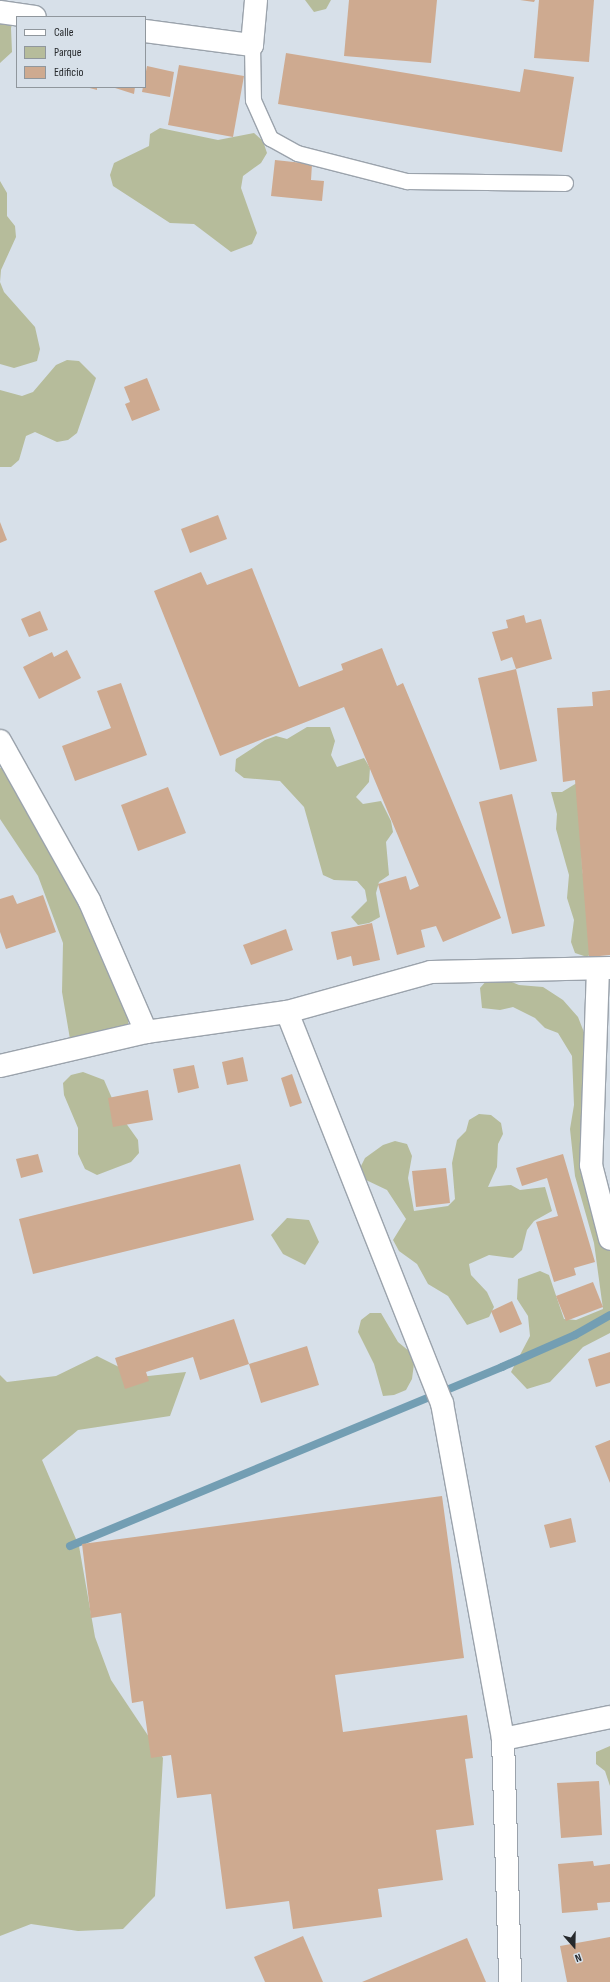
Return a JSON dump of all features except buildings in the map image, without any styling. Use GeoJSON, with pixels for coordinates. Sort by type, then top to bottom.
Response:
{"type":"FeatureCollection","features":[{"type":"Feature","properties":{"kind":"street"},"geometry":{"type":"LineString","coordinates":[[146,31],[252,44],[256,0]]}},
{"type":"Feature","properties":{"kind":"street"},"geometry":{"type":"LineString","coordinates":[[0,12],[28,16]]}},
{"type":"Feature","properties":{"kind":"street"},"geometry":{"type":"LineString","coordinates":[[0,741],[88,900],[146,1032]]}},
{"type":"Feature","properties":{"kind":"street"},"geometry":{"type":"LineString","coordinates":[[0,1066],[146,1032],[288,1012],[431,972],[604,968],[591,1165],[610,1239]]}},
{"type":"Feature","properties":{"kind":"street"},"geometry":{"type":"LineString","coordinates":[[288,1012],[442,1403],[503,1739],[510,1982]]}},
{"type":"Feature","properties":{"kind":"street"},"geometry":{"type":"LineString","coordinates":[[503,1739],[610,1717]]}},
{"type":"Feature","properties":{"kind":"lane"},"geometry":{"type":"LineString","coordinates":[[252,44],[253,100],[270,138],[297,153],[407,181],[565,183]]}},
{"type":"Feature","properties":{"kind":"green space"},"geometry":{"type":"Polygon","coordinates":[[[305,0],[331,0],[326,9],[314,12],[305,0]]]}},
{"type":"Feature","properties":{"kind":"green space"},"geometry":{"type":"Polygon","coordinates":[[[0,2],[14,17],[11,28],[12,52],[0,63],[0,2]]]}},
{"type":"Feature","properties":{"kind":"green space"},"geometry":{"type":"Polygon","coordinates":[[[160,128],[218,140],[254,133],[263,141],[267,153],[261,163],[243,176],[241,188],[257,233],[252,244],[231,252],[194,224],[170,223],[113,186],[110,175],[114,163],[149,146],[150,134],[160,128]]]}},
{"type":"Feature","properties":{"kind":"green space"},"geometry":{"type":"Polygon","coordinates":[[[0,181],[7,193],[7,216],[15,226],[16,237],[1,270],[0,282],[0,181]]]}},
{"type":"Feature","properties":{"kind":"green space"},"geometry":{"type":"Polygon","coordinates":[[[0,282],[4,292],[35,327],[40,349],[37,361],[14,368],[0,364],[0,282]]]}},
{"type":"Feature","properties":{"kind":"green space"},"geometry":{"type":"Polygon","coordinates":[[[67,360],[79,361],[96,378],[77,433],[68,440],[57,442],[35,432],[26,436],[19,460],[11,467],[0,467],[0,390],[22,396],[33,392],[56,365],[67,360]]]}},
{"type":"Feature","properties":{"kind":"green space"},"geometry":{"type":"Polygon","coordinates":[[[307,727],[330,727],[335,741],[331,755],[337,767],[364,758],[370,768],[369,782],[356,797],[363,804],[381,801],[391,821],[393,832],[386,842],[389,875],[379,882],[376,893],[380,917],[369,923],[358,925],[351,917],[367,901],[365,890],[357,881],[334,880],[323,875],[304,807],[280,781],[244,778],[235,771],[236,759],[265,740],[276,736],[287,739],[307,727]]]}},
{"type":"Feature","properties":{"kind":"green space"},"geometry":{"type":"Polygon","coordinates":[[[15,766],[128,1010],[128,1033],[70,1039],[62,992],[63,943],[38,876],[0,819],[0,768],[15,766]]]}},
{"type":"Feature","properties":{"kind":"green space"},"geometry":{"type":"Polygon","coordinates":[[[580,781],[582,868],[595,950],[587,957],[575,953],[571,942],[574,920],[567,898],[569,875],[556,829],[557,814],[551,792],[562,792],[580,781]]]}},
{"type":"Feature","properties":{"kind":"green space"},"geometry":{"type":"Polygon","coordinates":[[[499,977],[519,985],[543,987],[563,1000],[578,1017],[587,1040],[587,1111],[610,1203],[610,1333],[583,1347],[550,1382],[527,1389],[511,1372],[530,1336],[528,1316],[517,1299],[518,1279],[540,1271],[549,1275],[564,1319],[576,1320],[603,1309],[594,1243],[575,1176],[570,1129],[574,1105],[572,1056],[558,1033],[545,1028],[535,1018],[513,1007],[500,1010],[482,1008],[480,988],[488,979],[499,977]]]}},
{"type":"Feature","properties":{"kind":"green space"},"geometry":{"type":"Polygon","coordinates":[[[83,1072],[104,1080],[118,1112],[138,1140],[139,1153],[131,1162],[97,1175],[85,1169],[78,1154],[78,1128],[64,1095],[63,1083],[71,1075],[83,1072]]]}},
{"type":"Feature","properties":{"kind":"green space"},"geometry":{"type":"Polygon","coordinates":[[[479,1114],[491,1115],[501,1123],[503,1134],[498,1144],[497,1167],[488,1187],[511,1185],[520,1190],[545,1187],[552,1211],[534,1221],[527,1230],[522,1250],[513,1258],[489,1255],[469,1264],[471,1275],[487,1292],[494,1307],[489,1317],[467,1325],[448,1296],[428,1284],[417,1264],[399,1251],[393,1240],[406,1219],[387,1190],[366,1180],[359,1170],[365,1158],[383,1145],[395,1141],[407,1144],[412,1156],[408,1178],[414,1211],[448,1206],[455,1199],[452,1163],[457,1140],[466,1131],[469,1120],[479,1114]]]}},
{"type":"Feature","properties":{"kind":"green space"},"geometry":{"type":"Polygon","coordinates":[[[287,1218],[309,1220],[319,1242],[305,1265],[283,1254],[271,1235],[287,1218]]]}},
{"type":"Feature","properties":{"kind":"green space"},"geometry":{"type":"Polygon","coordinates":[[[370,1313],[381,1313],[398,1342],[415,1356],[412,1379],[406,1390],[394,1395],[383,1396],[374,1364],[358,1332],[361,1320],[370,1313]]]}},
{"type":"Feature","properties":{"kind":"green space"},"geometry":{"type":"Polygon","coordinates":[[[97,1356],[139,1377],[186,1372],[170,1416],[78,1430],[42,1460],[79,1546],[95,1637],[111,1680],[163,1758],[155,1896],[123,1929],[78,1931],[31,1924],[0,1936],[0,1375],[7,1382],[56,1376],[97,1356]]]}},
{"type":"Feature","properties":{"kind":"green space"},"geometry":{"type":"Polygon","coordinates":[[[610,1746],[610,1786],[605,1771],[596,1764],[596,1752],[610,1746]]]}},
{"type":"Feature","properties":{"kind":"waterway"},"geometry":{"type":"LineString","coordinates":[[70,1546],[502,1367],[575,1335],[610,1315]]}}]}
